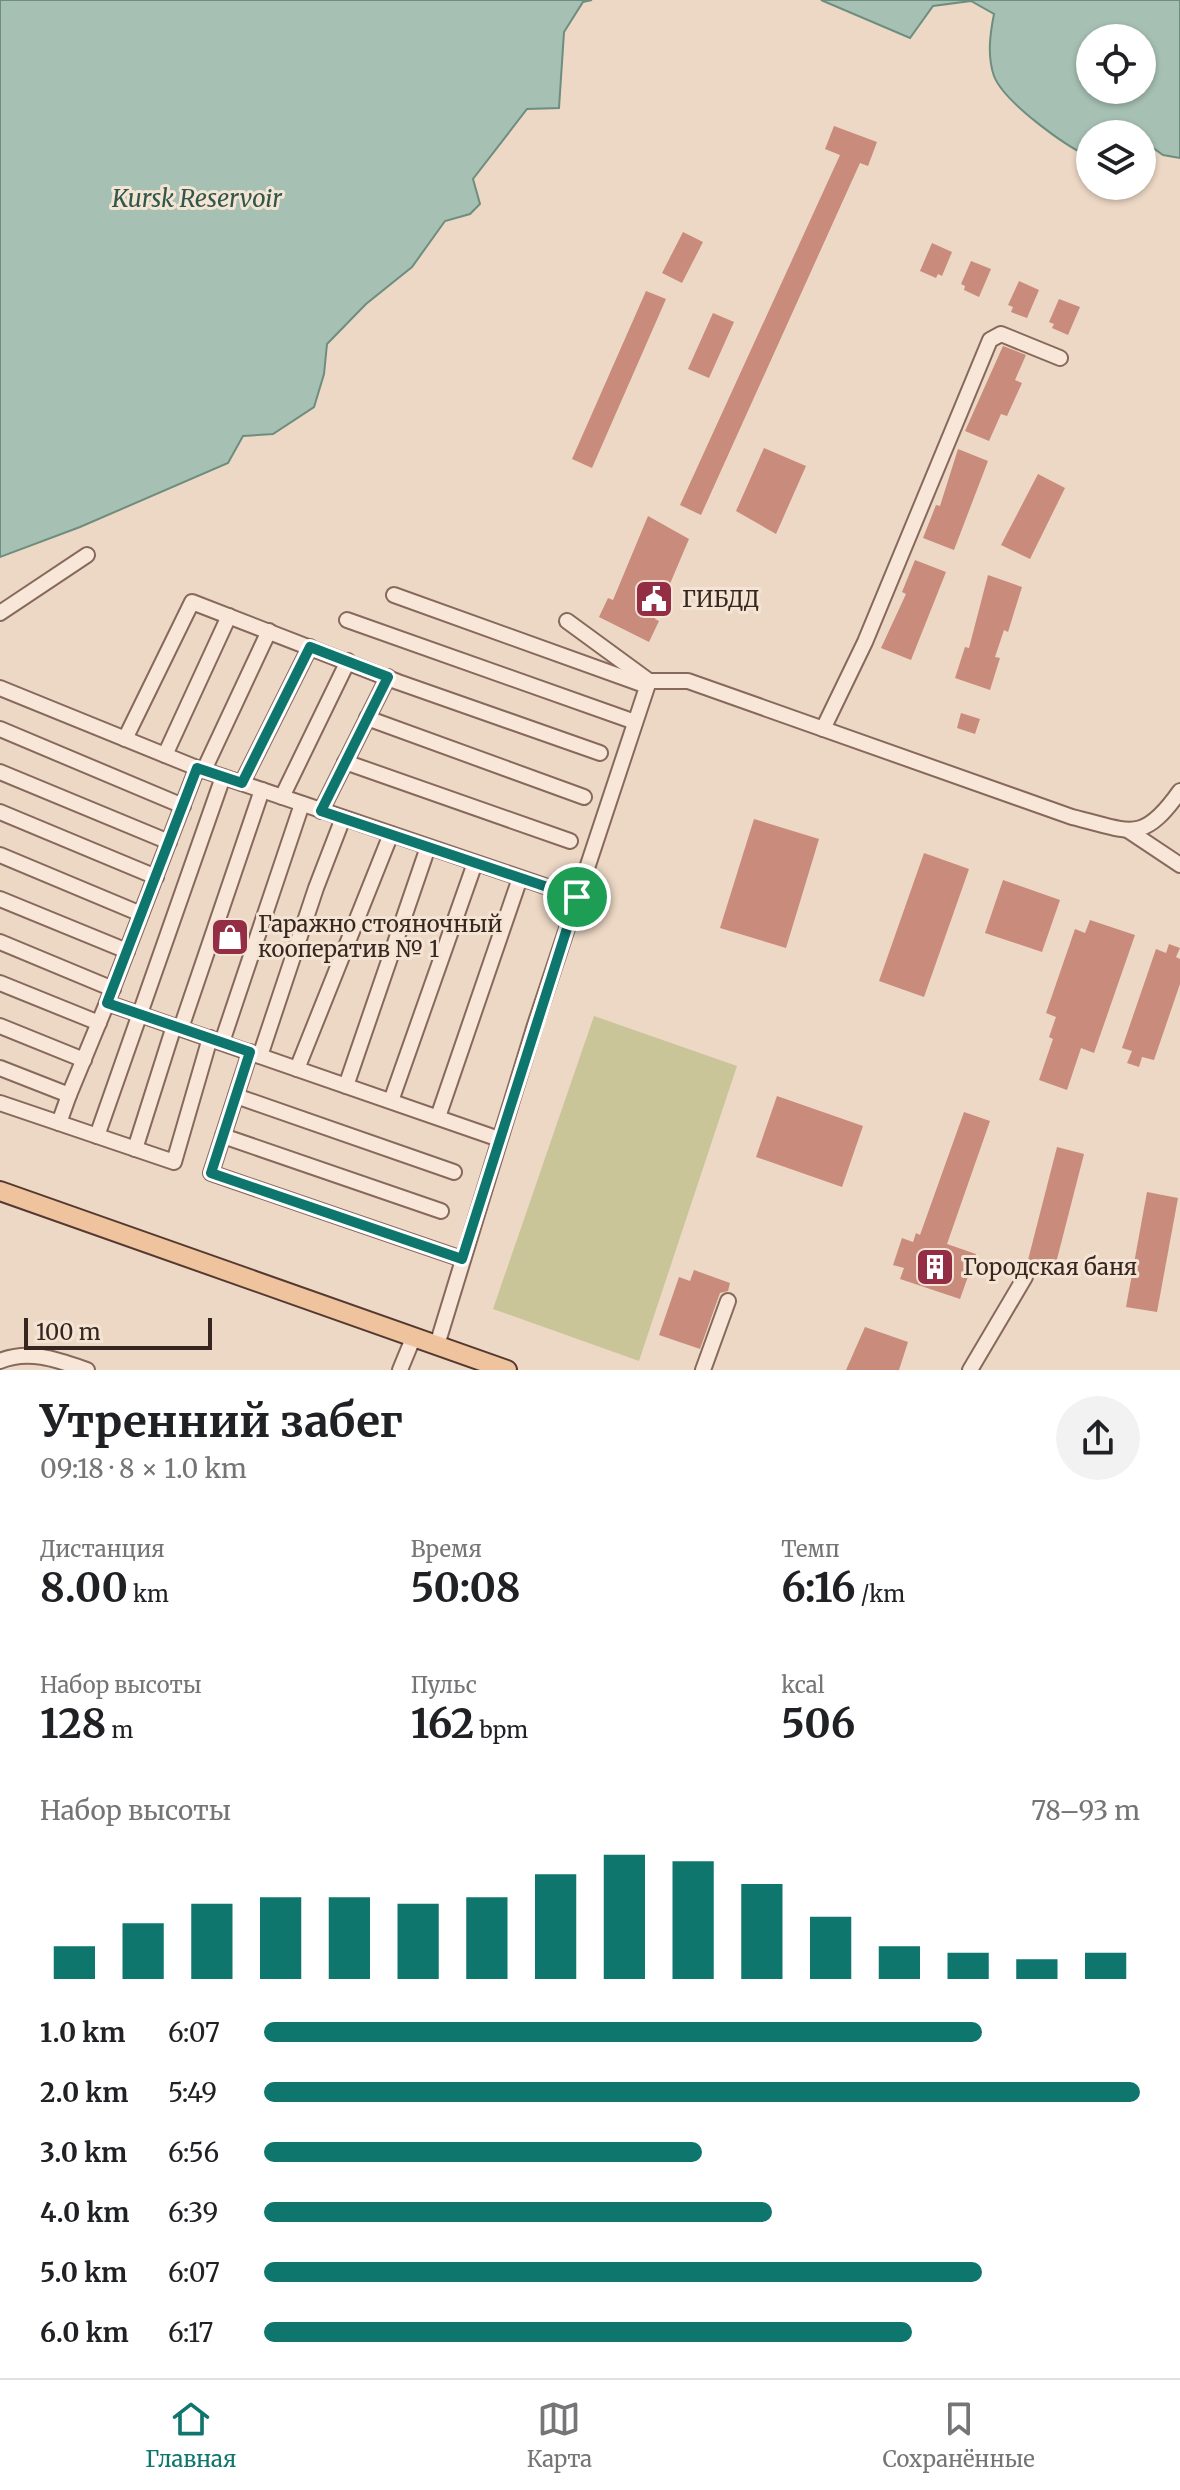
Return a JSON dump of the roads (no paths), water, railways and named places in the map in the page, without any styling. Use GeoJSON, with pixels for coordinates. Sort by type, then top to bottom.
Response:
{"type":"FeatureCollection","features":[{"type":"Feature","properties":{"kind":"main road"},"geometry":{"type":"LineString","coordinates":[[0,1191],[506,1370]]}},
{"type":"Feature","properties":{"kind":"street"},"geometry":{"type":"LineString","coordinates":[[823,729],[865,642],[990,340],[1001,334],[1060,358]]}},
{"type":"Feature","properties":{"kind":"street"},"geometry":{"type":"LineString","coordinates":[[0,613],[87,555]]}},
{"type":"Feature","properties":{"kind":"street"},"geometry":{"type":"LineString","coordinates":[[394,595],[648,683],[688,681],[1072,817],[1129,831],[1180,865]]}},
{"type":"Feature","properties":{"kind":"street"},"geometry":{"type":"LineString","coordinates":[[125,739],[192,602],[600,753]]}},
{"type":"Feature","properties":{"kind":"street"},"geometry":{"type":"LineString","coordinates":[[165,755],[229,616]]}},
{"type":"Feature","properties":{"kind":"street"},"geometry":{"type":"LineString","coordinates":[[347,620],[635,722]]}},
{"type":"Feature","properties":{"kind":"street"},"geometry":{"type":"LineString","coordinates":[[567,621],[648,683]]}},
{"type":"Feature","properties":{"kind":"street"},"geometry":{"type":"LineString","coordinates":[[59,1123],[183,806],[269,631]]}},
{"type":"Feature","properties":{"kind":"street"},"geometry":{"type":"LineString","coordinates":[[242,783],[310,647]]}},
{"type":"Feature","properties":{"kind":"street"},"geometry":{"type":"LineString","coordinates":[[282,797],[348,661]]}},
{"type":"Feature","properties":{"kind":"street"},"geometry":{"type":"LineString","coordinates":[[321,811],[388,677]]}},
{"type":"Feature","properties":{"kind":"street"},"geometry":{"type":"LineString","coordinates":[[437,1345],[499,1139],[648,683]]}},
{"type":"Feature","properties":{"kind":"street"},"geometry":{"type":"LineString","coordinates":[[0,688],[200,769],[577,897]]}},
{"type":"Feature","properties":{"kind":"street"},"geometry":{"type":"LineString","coordinates":[[367,718],[584,797]]}},
{"type":"Feature","properties":{"kind":"street"},"geometry":{"type":"LineString","coordinates":[[0,729],[183,806]]}},
{"type":"Feature","properties":{"kind":"street"},"geometry":{"type":"LineString","coordinates":[[345,762],[570,841]]}},
{"type":"Feature","properties":{"kind":"street"},"geometry":{"type":"LineString","coordinates":[[0,772],[169,842]]}},
{"type":"Feature","properties":{"kind":"street"},"geometry":{"type":"LineString","coordinates":[[97,1136],[223,777]]}},
{"type":"Feature","properties":{"kind":"street"},"geometry":{"type":"LineString","coordinates":[[135,1149],[262,790]]}},
{"type":"Feature","properties":{"kind":"street"},"geometry":{"type":"LineString","coordinates":[[1129,831],[1145,829],[1160,820],[1180,791]]}},
{"type":"Feature","properties":{"kind":"street"},"geometry":{"type":"LineString","coordinates":[[0,1103],[174,1162],[302,804]]}},
{"type":"Feature","properties":{"kind":"street"},"geometry":{"type":"LineString","coordinates":[[0,812],[156,877]]}},
{"type":"Feature","properties":{"kind":"street"},"geometry":{"type":"LineString","coordinates":[[343,818],[255,1054],[236,1096],[211,1173],[462,1259]]}},
{"type":"Feature","properties":{"kind":"street"},"geometry":{"type":"LineString","coordinates":[[297,1069],[391,834]]}},
{"type":"Feature","properties":{"kind":"street"},"geometry":{"type":"LineString","coordinates":[[346,1086],[428,847]]}},
{"type":"Feature","properties":{"kind":"street"},"geometry":{"type":"LineString","coordinates":[[0,855],[141,914]]}},
{"type":"Feature","properties":{"kind":"street"},"geometry":{"type":"LineString","coordinates":[[391,1101],[475,863]]}},
{"type":"Feature","properties":{"kind":"street"},"geometry":{"type":"LineString","coordinates":[[438,1117],[520,878]]}},
{"type":"Feature","properties":{"kind":"street"},"geometry":{"type":"LineString","coordinates":[[0,899],[127,951]]}},
{"type":"Feature","properties":{"kind":"street"},"geometry":{"type":"LineString","coordinates":[[0,942],[140,1014],[499,1139]]}},
{"type":"Feature","properties":{"kind":"street"},"geometry":{"type":"LineString","coordinates":[[0,983],[99,1023]]}},
{"type":"Feature","properties":{"kind":"street"},"geometry":{"type":"LineString","coordinates":[[0,1026],[84,1060]]}},
{"type":"Feature","properties":{"kind":"street"},"geometry":{"type":"LineString","coordinates":[[0,1068],[69,1095]]}},
{"type":"Feature","properties":{"kind":"street"},"geometry":{"type":"LineString","coordinates":[[236,1096],[454,1172]]}},
{"type":"Feature","properties":{"kind":"street"},"geometry":{"type":"LineString","coordinates":[[223,1136],[441,1211]]}},
{"type":"Feature","properties":{"kind":"street"},"geometry":{"type":"LineString","coordinates":[[970,1370],[1025,1277]]}},
{"type":"Feature","properties":{"kind":"street"},"geometry":{"type":"LineString","coordinates":[[703,1370],[728,1301]]}},
{"type":"Feature","properties":{"kind":"street"},"geometry":{"type":"LineString","coordinates":[[400,1370],[414,1336]]}},
{"type":"Feature","properties":{"kind":"street"},"geometry":{"type":"LineString","coordinates":[[0,1361],[15,1355],[51,1358],[87,1370]]}},
{"type":"Feature","properties":{"kind":"water","name":"Kursk Reservoir"},"geometry":{"type":"Polygon","coordinates":[[[0,0],[592,0],[583,2],[564,32],[559,108],[527,109],[473,179],[480,204],[470,214],[445,221],[412,267],[366,304],[327,344],[324,374],[314,407],[273,434],[243,436],[228,463],[80,527],[0,557],[0,0]]]}},
{"type":"Feature","properties":{"kind":"water"},"geometry":{"type":"Polygon","coordinates":[[[821,0],[1180,0],[1180,158],[1163,155],[1156,150],[1156,120],[1076,120],[1076,149],[1066,143],[1022,110],[994,76],[990,61],[990,37],[994,14],[971,1],[933,6],[910,38],[821,0]]]}},
{"type":"Feature","properties":{"kind":"place","name":"ГИБДД"},"geometry":{"type":"Point","coordinates":[654,599]}},
{"type":"Feature","properties":{"kind":"place","name":"Гаражно стояночный кооператив № 1"},"geometry":{"type":"Point","coordinates":[230,937]}},
{"type":"Feature","properties":{"kind":"place","name":"Городская баня"},"geometry":{"type":"Point","coordinates":[935,1267]}}]}
